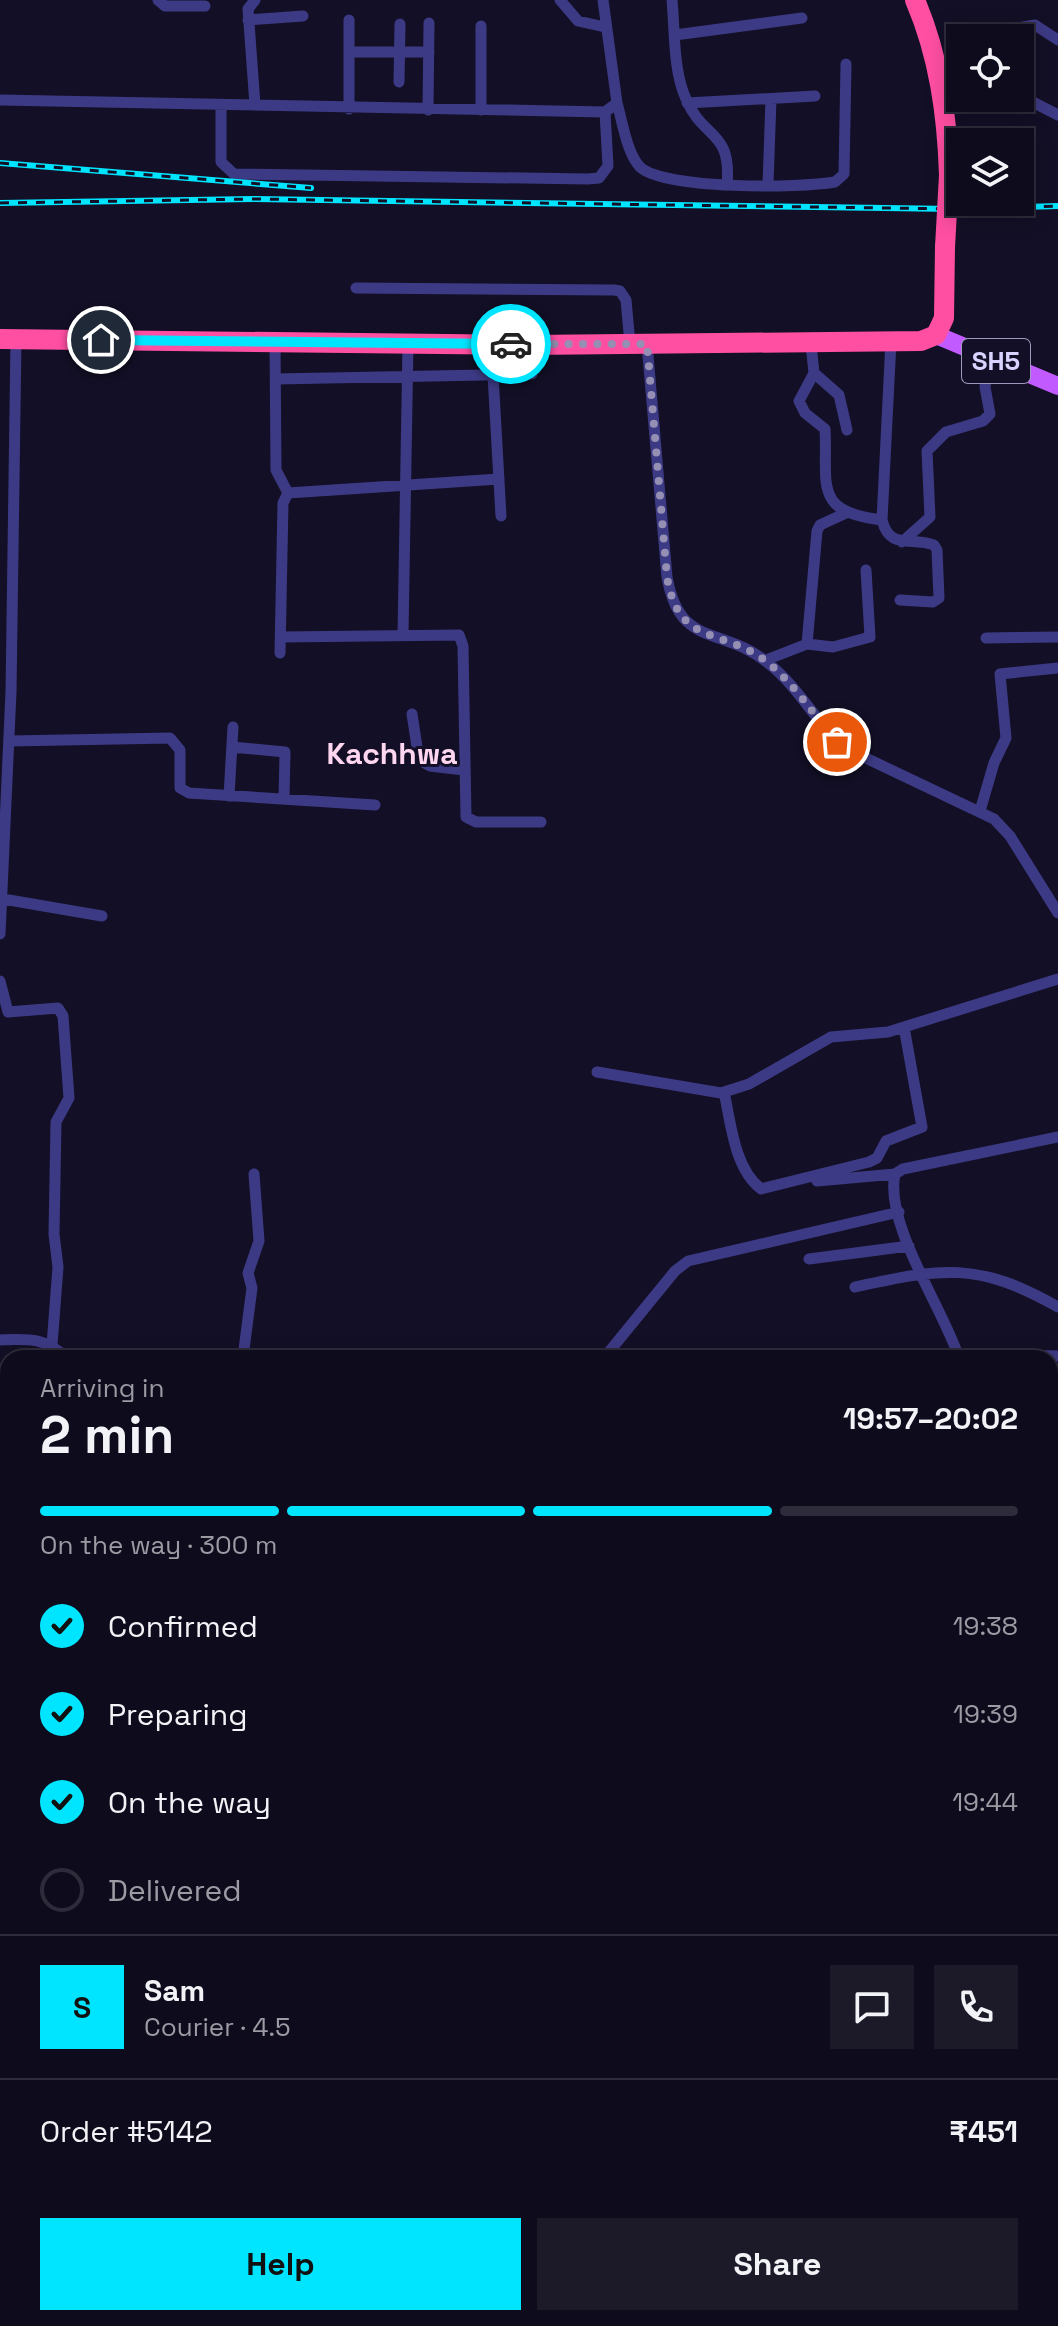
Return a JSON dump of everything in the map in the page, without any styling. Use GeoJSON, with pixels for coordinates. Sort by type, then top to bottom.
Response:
{"type":"FeatureCollection","features":[{"type":"Feature","properties":{"kind":"highway"},"geometry":{"type":"LineString","coordinates":[[8,339],[638,344],[921,341],[936,335],[944,318],[949,175],[948,133],[938,65],[915,0]]}},
{"type":"Feature","properties":{"kind":"main road","name":"SH5"},"geometry":{"type":"LineString","coordinates":[[936,335],[1058,386]]}},
{"type":"Feature","properties":{"kind":"street"},"geometry":{"type":"LineString","coordinates":[[158,0],[165,6],[205,6]]}},
{"type":"Feature","properties":{"kind":"street"},"geometry":{"type":"LineString","coordinates":[[255,0],[249,5],[248,20],[255,105]]}},
{"type":"Feature","properties":{"kind":"street"},"geometry":{"type":"LineString","coordinates":[[560,0],[578,21],[605,27]]}},
{"type":"Feature","properties":{"kind":"street"},"geometry":{"type":"LineString","coordinates":[[603,0],[617,103],[636,160],[643,169],[680,180],[727,185],[825,184],[841,179],[846,145],[846,64]]}},
{"type":"Feature","properties":{"kind":"street"},"geometry":{"type":"LineString","coordinates":[[672,0],[687,103],[725,148],[727,185]]}},
{"type":"Feature","properties":{"kind":"street"},"geometry":{"type":"LineString","coordinates":[[248,20],[303,16]]}},
{"type":"Feature","properties":{"kind":"street"},"geometry":{"type":"LineString","coordinates":[[675,35],[802,18]]}},
{"type":"Feature","properties":{"kind":"street"},"geometry":{"type":"LineString","coordinates":[[349,20],[349,109]]}},
{"type":"Feature","properties":{"kind":"street"},"geometry":{"type":"LineString","coordinates":[[428,110],[429,23]]}},
{"type":"Feature","properties":{"kind":"street"},"geometry":{"type":"LineString","coordinates":[[399,82],[400,24]]}},
{"type":"Feature","properties":{"kind":"street"},"geometry":{"type":"LineString","coordinates":[[1034,25],[1058,40]]}},
{"type":"Feature","properties":{"kind":"street"},"geometry":{"type":"LineString","coordinates":[[481,26],[481,110]]}},
{"type":"Feature","properties":{"kind":"street"},"geometry":{"type":"LineString","coordinates":[[349,52],[429,52]]}},
{"type":"Feature","properties":{"kind":"street"},"geometry":{"type":"LineString","coordinates":[[938,65],[946,72]]}},
{"type":"Feature","properties":{"kind":"street"},"geometry":{"type":"LineString","coordinates":[[687,103],[815,96]]}},
{"type":"Feature","properties":{"kind":"street"},"geometry":{"type":"LineString","coordinates":[[768,184],[771,99]]}},
{"type":"Feature","properties":{"kind":"street"},"geometry":{"type":"LineString","coordinates":[[0,100],[605,112],[617,103]]}},
{"type":"Feature","properties":{"kind":"street"},"geometry":{"type":"LineString","coordinates":[[1034,103],[1058,115]]}},
{"type":"Feature","properties":{"kind":"street"},"geometry":{"type":"LineString","coordinates":[[221,106],[221,162],[234,174],[599,178],[605,173],[605,112]]}},
{"type":"Feature","properties":{"kind":"street"},"geometry":{"type":"LineString","coordinates":[[356,288],[620,291],[626,300],[638,344],[670,598],[676,612],[687,624],[766,660],[837,742],[994,819],[1010,836],[1058,913]]}},
{"type":"Feature","properties":{"kind":"street"},"geometry":{"type":"LineString","coordinates":[[0,934],[10,741],[6,634],[13,587],[14,516],[8,339]]}},
{"type":"Feature","properties":{"kind":"street"},"geometry":{"type":"LineString","coordinates":[[891,341],[882,520],[891,539],[934,545],[937,550],[939,594],[933,602],[900,600]]}},
{"type":"Feature","properties":{"kind":"street"},"geometry":{"type":"LineString","coordinates":[[275,342],[276,470],[288,493]]}},
{"type":"Feature","properties":{"kind":"street"},"geometry":{"type":"LineString","coordinates":[[403,635],[408,343]]}},
{"type":"Feature","properties":{"kind":"street"},"geometry":{"type":"LineString","coordinates":[[811,344],[814,373],[799,401],[805,413],[825,429],[825,484],[830,496],[846,513],[882,520]]}},
{"type":"Feature","properties":{"kind":"street"},"geometry":{"type":"LineString","coordinates":[[902,542],[925,522],[931,510],[924,462],[927,451],[946,432],[983,421],[990,414],[985,387],[990,358]]}},
{"type":"Feature","properties":{"kind":"street"},"geometry":{"type":"LineString","coordinates":[[814,373],[839,395],[847,430]]}},
{"type":"Feature","properties":{"kind":"street"},"geometry":{"type":"LineString","coordinates":[[276,379],[532,374]]}},
{"type":"Feature","properties":{"kind":"street"},"geometry":{"type":"LineString","coordinates":[[493,375],[501,516]]}},
{"type":"Feature","properties":{"kind":"street"},"geometry":{"type":"LineString","coordinates":[[288,493],[499,479]]}},
{"type":"Feature","properties":{"kind":"street"},"geometry":{"type":"LineString","coordinates":[[280,653],[283,503],[288,493]]}},
{"type":"Feature","properties":{"kind":"street"},"geometry":{"type":"LineString","coordinates":[[807,644],[817,531],[825,523],[846,513]]}},
{"type":"Feature","properties":{"kind":"street"},"geometry":{"type":"LineString","coordinates":[[0,515],[14,516]]}},
{"type":"Feature","properties":{"kind":"street"},"geometry":{"type":"LineString","coordinates":[[766,660],[807,644],[833,647],[870,637],[866,570]]}},
{"type":"Feature","properties":{"kind":"street"},"geometry":{"type":"LineString","coordinates":[[0,586],[13,587]]}},
{"type":"Feature","properties":{"kind":"street"},"geometry":{"type":"LineString","coordinates":[[281,637],[453,634],[462,640],[464,810],[470,820],[541,822]]}},
{"type":"Feature","properties":{"kind":"street"},"geometry":{"type":"LineString","coordinates":[[986,638],[1058,637]]}},
{"type":"Feature","properties":{"kind":"street"},"geometry":{"type":"LineString","coordinates":[[980,811],[994,763],[1005,744],[1000,674],[1058,668]]}},
{"type":"Feature","properties":{"kind":"street"},"geometry":{"type":"LineString","coordinates":[[412,714],[419,760],[430,766],[464,770]]}},
{"type":"Feature","properties":{"kind":"street"},"geometry":{"type":"LineString","coordinates":[[229,796],[233,727]]}},
{"type":"Feature","properties":{"kind":"street"},"geometry":{"type":"LineString","coordinates":[[10,741],[170,738],[180,750],[179,780],[183,791],[375,805]]}},
{"type":"Feature","properties":{"kind":"street"},"geometry":{"type":"LineString","coordinates":[[232,747],[285,752],[284,799]]}},
{"type":"Feature","properties":{"kind":"street"},"geometry":{"type":"LineString","coordinates":[[2,895],[102,916]]}},
{"type":"Feature","properties":{"kind":"street"},"geometry":{"type":"LineString","coordinates":[[597,1072],[724,1092],[749,1084],[818,1041],[904,1027],[1058,979]]}},
{"type":"Feature","properties":{"kind":"street"},"geometry":{"type":"LineString","coordinates":[[0,981],[8,1012],[58,1008],[63,1016],[69,1098],[56,1122],[54,1234],[58,1267],[52,1345]]}},
{"type":"Feature","properties":{"kind":"street"},"geometry":{"type":"LineString","coordinates":[[724,1092],[738,1154],[755,1184],[764,1190],[874,1160],[883,1143],[921,1129],[904,1027]]}},
{"type":"Feature","properties":{"kind":"street"},"geometry":{"type":"LineString","coordinates":[[792,1183],[895,1174],[903,1169],[1058,1137]]}},
{"type":"Feature","properties":{"kind":"street"},"geometry":{"type":"LineString","coordinates":[[244,1350],[252,1288],[248,1273],[259,1241],[254,1174]]}},
{"type":"Feature","properties":{"kind":"street"},"geometry":{"type":"LineString","coordinates":[[895,1174],[899,1212],[909,1246],[956,1350]]}},
{"type":"Feature","properties":{"kind":"street"},"geometry":{"type":"LineString","coordinates":[[611,1350],[675,1271],[688,1261],[899,1212]]}},
{"type":"Feature","properties":{"kind":"street"},"geometry":{"type":"LineString","coordinates":[[809,1259],[909,1246]]}},
{"type":"Feature","properties":{"kind":"street"},"geometry":{"type":"LineString","coordinates":[[855,1287],[919,1273],[959,1270],[995,1277],[1023,1287],[1058,1307]]}},
{"type":"Feature","properties":{"kind":"street"},"geometry":{"type":"LineString","coordinates":[[0,1340],[39,1340],[57,1350]]}},
{"type":"Feature","properties":{"kind":"street"},"geometry":{"type":"LineString","coordinates":[[0,1449],[0,1457]]}},
{"type":"Feature","properties":{"kind":"railway"},"geometry":{"type":"LineString","coordinates":[[0,163],[311,188]]}},
{"type":"Feature","properties":{"kind":"railway"},"geometry":{"type":"LineString","coordinates":[[0,203],[253,199],[954,209],[1058,206]]}},
{"type":"Feature","properties":{"kind":"way so far"},"geometry":{"type":"LineString","coordinates":[[511,344],[647,344],[667,577],[676,612],[687,624],[766,660],[837,742]]}},
{"type":"Feature","properties":{"kind":"district","name":"Kachhwa"},"geometry":{"type":"Point","coordinates":[392,754]}},
{"type":"Feature","properties":{"kind":"route"},"geometry":{"type":"LineString","coordinates":[[101,340],[511,344]]}}]}
